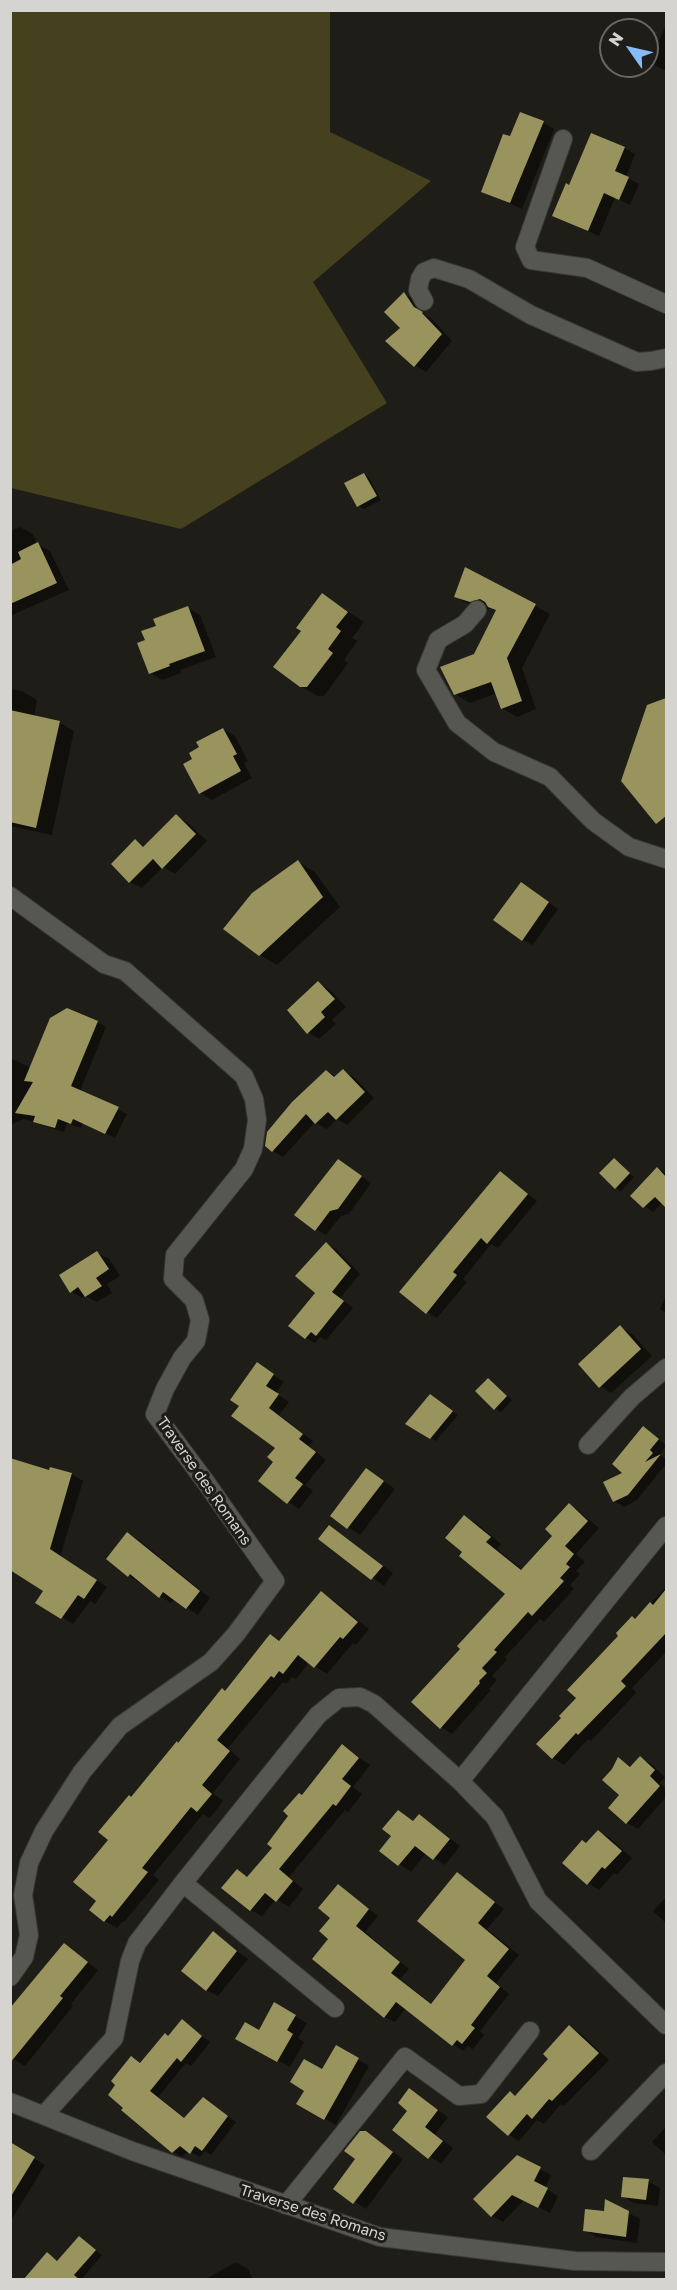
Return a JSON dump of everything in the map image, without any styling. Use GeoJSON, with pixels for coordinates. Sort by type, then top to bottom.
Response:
{"type":"FeatureCollection","features":[{"type":"Feature","properties":{"kind":"street"},"geometry":{"type":"LineString","coordinates":[[563,139],[525,247],[531,260],[587,268],[666,304]]}},
{"type":"Feature","properties":{"kind":"street"},"geometry":{"type":"LineString","coordinates":[[424,301],[418,290],[420,279],[424,272],[434,268],[469,279],[531,315],[637,362],[651,362],[666,358]]}},
{"type":"Feature","properties":{"kind":"street"},"geometry":{"type":"LineString","coordinates":[[477,610],[465,624],[438,640],[426,670],[457,723],[494,752],[550,777],[593,821],[629,847],[666,859]]}},
{"type":"Feature","properties":{"kind":"street","name":"Traverse des Romans"},"geometry":{"type":"LineString","coordinates":[[10,896],[104,964],[125,970],[244,1076],[254,1099],[257,1120],[253,1149],[244,1168],[175,1255],[173,1279],[195,1300],[200,1320],[196,1341],[182,1358],[165,1389],[155,1414],[205,1480],[274,1581],[236,1634],[212,1662],[120,1726],[82,1772],[44,1832],[29,1863],[23,1895],[29,1935],[24,1957],[10,1977]]}},
{"type":"Feature","properties":{"kind":"street"},"geometry":{"type":"LineString","coordinates":[[588,1445],[632,1397],[665,1372]]}},
{"type":"Feature","properties":{"kind":"street"},"geometry":{"type":"LineString","coordinates":[[460,1781],[666,1526]]}},
{"type":"Feature","properties":{"kind":"street"},"geometry":{"type":"LineString","coordinates":[[45,2115],[114,2038],[130,1960],[138,1942],[318,1715],[339,1698],[360,1697],[374,1704],[460,1781],[495,1816],[538,1901],[666,2025]]}},
{"type":"Feature","properties":{"kind":"street"},"geometry":{"type":"LineString","coordinates":[[183,1883],[334,2008]]}},
{"type":"Feature","properties":{"kind":"street"},"geometry":{"type":"LineString","coordinates":[[286,2205],[405,2057],[459,2096],[481,2094],[530,2031]]}},
{"type":"Feature","properties":{"kind":"street"},"geometry":{"type":"LineString","coordinates":[[591,2151],[666,2073]]}},
{"type":"Feature","properties":{"kind":"street","name":"Traverse des Romans"},"geometry":{"type":"LineString","coordinates":[[10,2102],[132,2151],[380,2237],[575,2261],[666,2262]]}},
{"type":"Feature","properties":{"kind":"shaded area"},"geometry":{"type":"Polygon","coordinates":[[[11,10],[330,11],[330,132],[431,181],[313,282],[387,403],[181,529],[11,488],[11,10]]]}},
{"type":"Feature","properties":{"kind":"building"},"geometry":{"type":"Polygon","coordinates":[[[520,112],[544,121],[510,203],[481,192],[503,134],[510,136],[520,112]]]}},
{"type":"Feature","properties":{"kind":"building"},"geometry":{"type":"Polygon","coordinates":[[[591,133],[625,147],[615,171],[629,177],[619,200],[604,193],[588,231],[552,216],[566,183],[569,185],[591,133]]]}},
{"type":"Feature","properties":{"kind":"building"},"geometry":{"type":"Polygon","coordinates":[[[404,292],[414,307],[423,312],[442,334],[414,367],[385,341],[400,328],[384,312],[404,292]]]}},
{"type":"Feature","properties":{"kind":"building"},"geometry":{"type":"Polygon","coordinates":[[[364,473],[377,496],[357,507],[344,483],[364,473]]]}},
{"type":"Feature","properties":{"kind":"building"},"geometry":{"type":"Polygon","coordinates":[[[38,542],[57,583],[10,604],[10,565],[21,559],[18,552],[38,542]]]}},
{"type":"Feature","properties":{"kind":"building"},"geometry":{"type":"Polygon","coordinates":[[[465,567],[536,604],[507,658],[522,701],[501,709],[491,682],[454,695],[440,667],[474,654],[496,610],[488,607],[480,599],[470,602],[454,597],[465,567]]]}},
{"type":"Feature","properties":{"kind":"building"},"geometry":{"type":"Polygon","coordinates":[[[322,593],[348,612],[336,627],[341,631],[328,649],[333,653],[307,687],[300,687],[273,667],[301,631],[296,628],[322,593]]]}},
{"type":"Feature","properties":{"kind":"building"},"geometry":{"type":"Polygon","coordinates":[[[188,606],[205,651],[149,674],[137,643],[145,640],[141,631],[156,626],[153,619],[188,606]]]}},
{"type":"Feature","properties":{"kind":"building"},"geometry":{"type":"Polygon","coordinates":[[[666,698],[666,816],[656,824],[621,781],[647,705],[666,698]]]}},
{"type":"Feature","properties":{"kind":"building"},"geometry":{"type":"Polygon","coordinates":[[[10,710],[60,721],[36,828],[10,822],[10,710]]]}},
{"type":"Feature","properties":{"kind":"building"},"geometry":{"type":"Polygon","coordinates":[[[223,728],[237,754],[233,756],[241,771],[199,794],[183,764],[192,759],[189,753],[199,747],[196,742],[223,728]]]}},
{"type":"Feature","properties":{"kind":"building"},"geometry":{"type":"Polygon","coordinates":[[[176,814],[196,834],[162,869],[153,859],[129,883],[111,864],[135,839],[143,847],[176,814]]]}},
{"type":"Feature","properties":{"kind":"building"},"geometry":{"type":"Polygon","coordinates":[[[298,860],[323,897],[259,956],[223,929],[252,893],[298,860]]]}},
{"type":"Feature","properties":{"kind":"building"},"geometry":{"type":"Polygon","coordinates":[[[521,882],[549,902],[522,941],[493,920],[521,882]]]}},
{"type":"Feature","properties":{"kind":"building"},"geometry":{"type":"Polygon","coordinates":[[[318,981],[335,999],[321,1012],[325,1017],[307,1034],[287,1010],[318,981]]]}},
{"type":"Feature","properties":{"kind":"building"},"geometry":{"type":"Polygon","coordinates":[[[67,1008],[98,1021],[71,1086],[119,1107],[105,1134],[73,1119],[71,1124],[58,1119],[55,1128],[33,1122],[35,1116],[15,1113],[33,1082],[24,1081],[50,1018],[67,1008]]]}},
{"type":"Feature","properties":{"kind":"building"},"geometry":{"type":"Polygon","coordinates":[[[343,1069],[365,1092],[336,1120],[328,1112],[315,1124],[306,1114],[272,1152],[265,1146],[267,1132],[292,1102],[326,1070],[334,1077],[343,1069]]]}},
{"type":"Feature","properties":{"kind":"building"},"geometry":{"type":"Polygon","coordinates":[[[614,1158],[630,1173],[615,1189],[599,1173],[614,1158]]]}},
{"type":"Feature","properties":{"kind":"building"},"geometry":{"type":"Polygon","coordinates":[[[338,1159],[362,1176],[338,1209],[330,1211],[315,1231],[294,1215],[338,1159]]]}},
{"type":"Feature","properties":{"kind":"building"},"geometry":{"type":"Polygon","coordinates":[[[657,1167],[666,1177],[666,1208],[655,1197],[643,1208],[630,1196],[657,1167]]]}},
{"type":"Feature","properties":{"kind":"building"},"geometry":{"type":"Polygon","coordinates":[[[500,1171],[528,1194],[487,1244],[481,1238],[453,1272],[457,1275],[426,1314],[399,1292],[500,1171]]]}},
{"type":"Feature","properties":{"kind":"building"},"geometry":{"type":"Polygon","coordinates":[[[326,1242],[351,1268],[332,1292],[344,1301],[316,1336],[311,1332],[305,1339],[288,1326],[315,1293],[295,1276],[326,1242]]]}},
{"type":"Feature","properties":{"kind":"building"},"geometry":{"type":"Polygon","coordinates":[[[97,1251],[109,1269],[96,1278],[102,1286],[85,1297],[78,1287],[70,1293],[59,1275],[97,1251]]]}},
{"type":"Feature","properties":{"kind":"building"},"geometry":{"type":"Polygon","coordinates":[[[620,1325],[641,1349],[599,1388],[578,1364],[620,1325]]]}},
{"type":"Feature","properties":{"kind":"building"},"geometry":{"type":"Polygon","coordinates":[[[257,1362],[274,1374],[266,1386],[279,1394],[269,1408],[303,1434],[299,1439],[316,1452],[295,1478],[303,1484],[287,1504],[258,1481],[273,1462],[267,1457],[275,1448],[231,1416],[239,1406],[230,1400],[257,1362]]]}},
{"type":"Feature","properties":{"kind":"building"},"geometry":{"type":"Polygon","coordinates":[[[488,1378],[507,1396],[494,1410],[475,1391],[488,1378]]]}},
{"type":"Feature","properties":{"kind":"building"},"geometry":{"type":"Polygon","coordinates":[[[430,1394],[453,1411],[430,1439],[405,1424],[430,1394]]]}},
{"type":"Feature","properties":{"kind":"building"},"geometry":{"type":"Polygon","coordinates":[[[643,1426],[659,1439],[650,1450],[653,1453],[645,1462],[661,1454],[628,1495],[613,1502],[603,1482],[622,1473],[612,1464],[643,1426]]]}},
{"type":"Feature","properties":{"kind":"building"},"geometry":{"type":"Polygon","coordinates":[[[10,1458],[49,1470],[50,1467],[72,1473],[50,1549],[97,1580],[84,1599],[78,1595],[61,1619],[35,1603],[43,1591],[10,1570],[10,1458]]]}},
{"type":"Feature","properties":{"kind":"building"},"geometry":{"type":"Polygon","coordinates":[[[366,1468],[384,1481],[347,1529],[330,1516],[366,1468]]]}},
{"type":"Feature","properties":{"kind":"building"},"geometry":{"type":"Polygon","coordinates":[[[569,1503],[588,1521],[565,1546],[574,1554],[566,1564],[570,1567],[560,1578],[564,1581],[532,1616],[528,1612],[494,1650],[497,1652],[482,1668],[487,1673],[440,1729],[411,1702],[460,1649],[457,1646],[505,1594],[459,1556],[462,1552],[445,1538],[464,1515],[491,1537],[486,1542],[521,1570],[552,1536],[545,1529],[569,1503]]]}},
{"type":"Feature","properties":{"kind":"building"},"geometry":{"type":"Polygon","coordinates":[[[329,1525],[383,1566],[371,1580],[318,1539],[329,1525]]]}},
{"type":"Feature","properties":{"kind":"building"},"geometry":{"type":"Polygon","coordinates":[[[127,1532],[200,1591],[186,1609],[163,1592],[159,1598],[130,1574],[128,1577],[106,1559],[127,1532]]]}},
{"type":"Feature","properties":{"kind":"building"},"geometry":{"type":"Polygon","coordinates":[[[666,1589],[666,1633],[621,1681],[626,1686],[552,1759],[536,1744],[561,1718],[559,1716],[576,1698],[567,1690],[618,1636],[616,1633],[632,1616],[635,1619],[650,1602],[653,1605],[666,1589]]]}},
{"type":"Feature","properties":{"kind":"building"},"geometry":{"type":"Polygon","coordinates":[[[321,1591],[358,1622],[343,1639],[340,1637],[314,1668],[298,1655],[283,1674],[279,1671],[274,1678],[271,1676],[217,1740],[230,1751],[202,1785],[212,1794],[197,1812],[191,1807],[142,1868],[148,1872],[112,1917],[110,1915],[104,1922],[89,1910],[96,1901],[73,1882],[108,1840],[98,1832],[129,1795],[131,1797],[177,1741],[178,1743],[222,1688],[225,1691],[270,1634],[279,1641],[321,1591]]]}},
{"type":"Feature","properties":{"kind":"building"},"geometry":{"type":"Polygon","coordinates":[[[342,1744],[359,1758],[342,1779],[351,1786],[336,1806],[333,1804],[279,1869],[293,1881],[276,1902],[265,1893],[250,1911],[221,1888],[237,1869],[247,1877],[272,1848],[267,1844],[288,1816],[283,1811],[299,1793],[302,1795],[342,1744]]]}},
{"type":"Feature","properties":{"kind":"building"},"geometry":{"type":"Polygon","coordinates":[[[640,1756],[655,1770],[650,1776],[660,1786],[626,1824],[608,1808],[619,1795],[602,1780],[612,1769],[618,1757],[630,1767],[640,1756]]]}},
{"type":"Feature","properties":{"kind":"building"},"geometry":{"type":"Polygon","coordinates":[[[398,1810],[413,1821],[419,1814],[450,1839],[433,1860],[415,1846],[398,1866],[379,1851],[391,1836],[382,1829],[398,1810]]]}},
{"type":"Feature","properties":{"kind":"building"},"geometry":{"type":"Polygon","coordinates":[[[598,1830],[622,1851],[605,1869],[602,1867],[587,1885],[562,1863],[582,1840],[586,1843],[598,1830]]]}},
{"type":"Feature","properties":{"kind":"building"},"geometry":{"type":"Polygon","coordinates":[[[457,1872],[495,1902],[478,1923],[509,1949],[487,1976],[500,1987],[471,2025],[475,2028],[462,2044],[457,2040],[452,2046],[396,2002],[384,2018],[312,1959],[328,1939],[319,1931],[330,1918],[318,1908],[338,1884],[369,1909],[356,1926],[400,1962],[391,1973],[431,2004],[465,1960],[417,1921],[457,1872]]]}},
{"type":"Feature","properties":{"kind":"building"},"geometry":{"type":"Polygon","coordinates":[[[213,1931],[237,1951],[206,1991],[181,1971],[213,1931]]]}},
{"type":"Feature","properties":{"kind":"building"},"geometry":{"type":"Polygon","coordinates":[[[64,1943],[88,1962],[60,1996],[63,1998],[10,2063],[10,2008],[64,1943]]]}},
{"type":"Feature","properties":{"kind":"building"},"geometry":{"type":"Polygon","coordinates":[[[274,2002],[296,2015],[287,2030],[293,2034],[277,2062],[235,2039],[245,2022],[259,2030],[274,2002]]]}},
{"type":"Feature","properties":{"kind":"building"},"geometry":{"type":"Polygon","coordinates":[[[182,2019],[202,2036],[181,2062],[177,2058],[150,2091],[184,2118],[203,2097],[228,2116],[202,2151],[195,2146],[190,2154],[180,2146],[172,2153],[121,2110],[123,2108],[108,2095],[115,2085],[111,2081],[131,2056],[140,2063],[165,2033],[168,2036],[182,2019]]]}},
{"type":"Feature","properties":{"kind":"building"},"geometry":{"type":"Polygon","coordinates":[[[569,2025],[599,2053],[552,2101],[549,2099],[532,2119],[527,2114],[508,2136],[486,2117],[510,2091],[515,2096],[548,2059],[543,2054],[569,2025]]]}},
{"type":"Feature","properties":{"kind":"building"},"geometry":{"type":"Polygon","coordinates":[[[336,2045],[359,2058],[324,2120],[296,2104],[304,2091],[290,2082],[304,2059],[322,2069],[336,2045]]]}},
{"type":"Feature","properties":{"kind":"building"},"geometry":{"type":"Polygon","coordinates":[[[409,2088],[438,2110],[425,2127],[443,2141],[428,2159],[392,2130],[407,2111],[398,2103],[409,2088]]]}},
{"type":"Feature","properties":{"kind":"building"},"geometry":{"type":"Polygon","coordinates":[[[360,2131],[366,2131],[393,2152],[353,2204],[333,2189],[355,2159],[344,2151],[360,2131]]]}},
{"type":"Feature","properties":{"kind":"building"},"geometry":{"type":"Polygon","coordinates":[[[10,2142],[35,2157],[10,2198],[10,2142]]]}},
{"type":"Feature","properties":{"kind":"building"},"geometry":{"type":"Polygon","coordinates":[[[517,2155],[541,2167],[534,2181],[548,2188],[538,2208],[512,2195],[491,2217],[473,2199],[517,2155]]]}},
{"type":"Feature","properties":{"kind":"building"},"geometry":{"type":"Polygon","coordinates":[[[623,2177],[649,2179],[646,2200],[621,2197],[623,2177]]]}},
{"type":"Feature","properties":{"kind":"building"},"geometry":{"type":"Polygon","coordinates":[[[605,2199],[629,2211],[626,2237],[583,2231],[585,2209],[604,2211],[605,2199]]]}},
{"type":"Feature","properties":{"kind":"building"},"geometry":{"type":"Polygon","coordinates":[[[79,2236],[96,2250],[74,2275],[80,2280],[23,2280],[47,2252],[57,2261],[79,2236]]]}}]}
